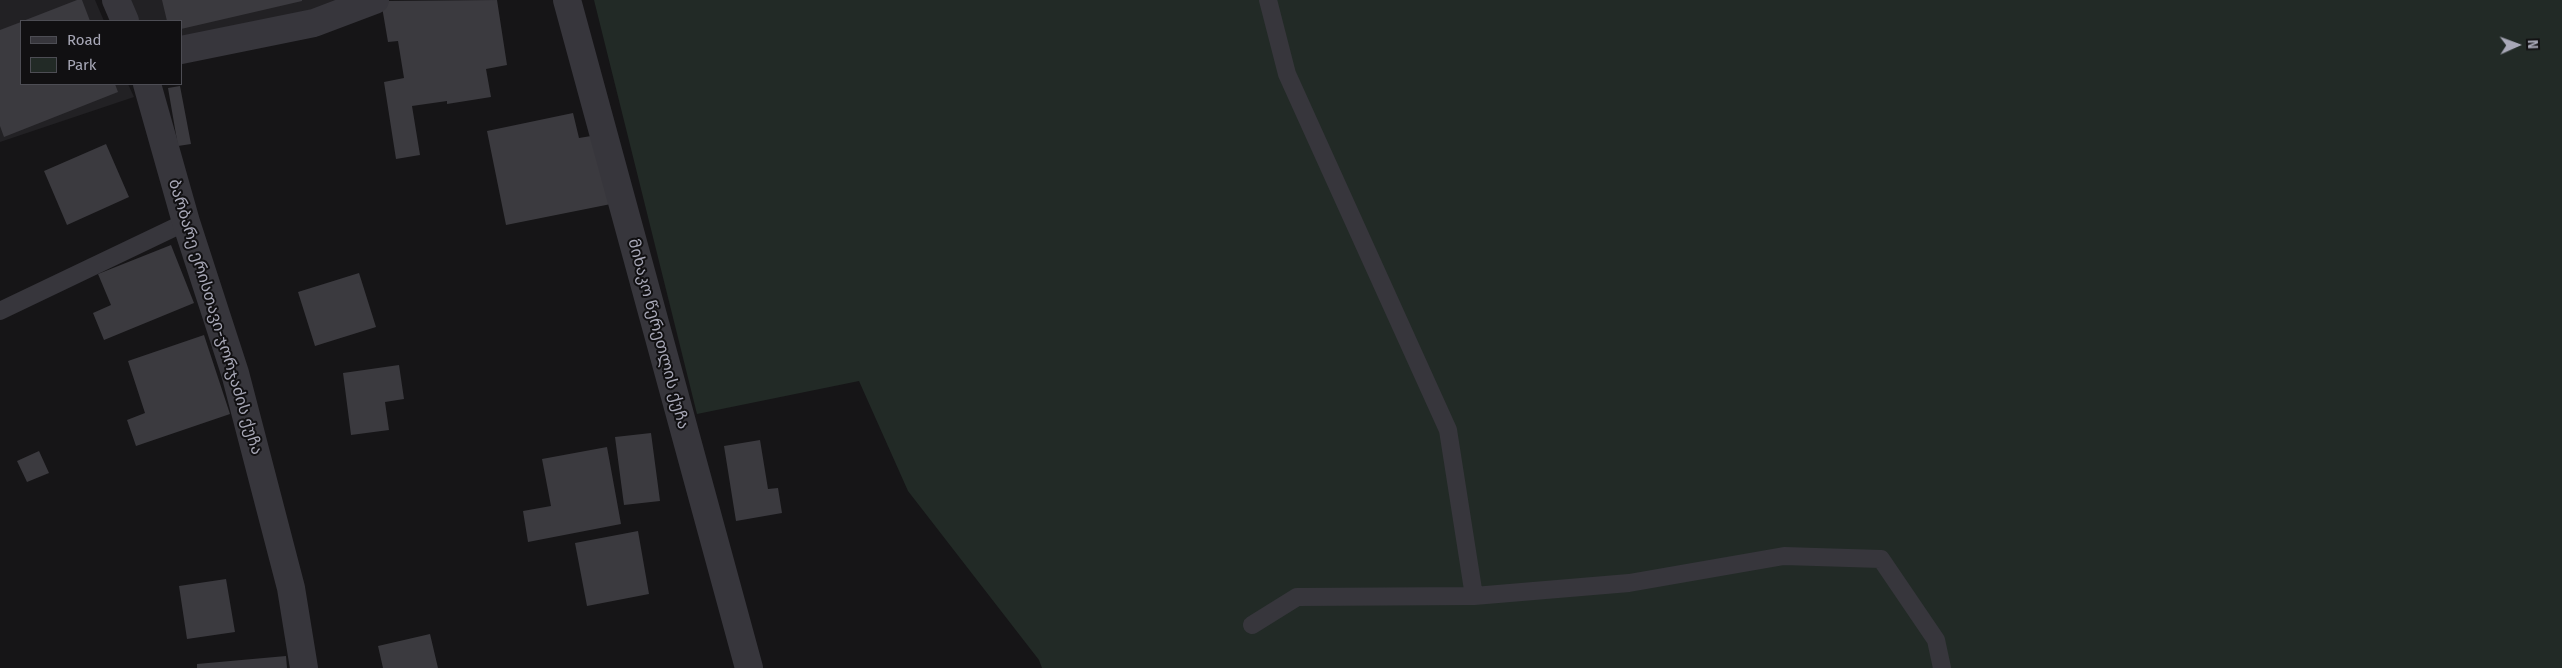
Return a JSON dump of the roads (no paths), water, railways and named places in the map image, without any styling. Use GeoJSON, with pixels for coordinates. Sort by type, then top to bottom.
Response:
{"type":"FeatureCollection","features":[{"type":"Feature","properties":{"kind":"street"},"geometry":{"type":"LineString","coordinates":[[116,0],[124,20]]}},
{"type":"Feature","properties":{"kind":"street"},"geometry":{"type":"LineString","coordinates":[[182,50],[314,22],[375,0]]}},
{"type":"Feature","properties":{"kind":"street","name":"მიხაკო წერეთლის ქუჩა"},"geometry":{"type":"LineString","coordinates":[[567,0],[749,668]]}},
{"type":"Feature","properties":{"kind":"street","name":"ბარბარე ერისთავი-ჯორჯაძის ქუჩა"},"geometry":{"type":"LineString","coordinates":[[147,85],[186,222],[235,373],[291,588],[304,668]]}},
{"type":"Feature","properties":{"kind":"lane"},"geometry":{"type":"LineString","coordinates":[[1268,0],[1287,74],[1448,430],[1474,596]]}},
{"type":"Feature","properties":{"kind":"lane"},"geometry":{"type":"LineString","coordinates":[[0,311],[186,222]]}},
{"type":"Feature","properties":{"kind":"lane"},"geometry":{"type":"LineString","coordinates":[[1252,626],[1297,597],[1474,596],[1629,583],[1784,556],[1881,559],[1936,640],[1942,668]]}}]}
